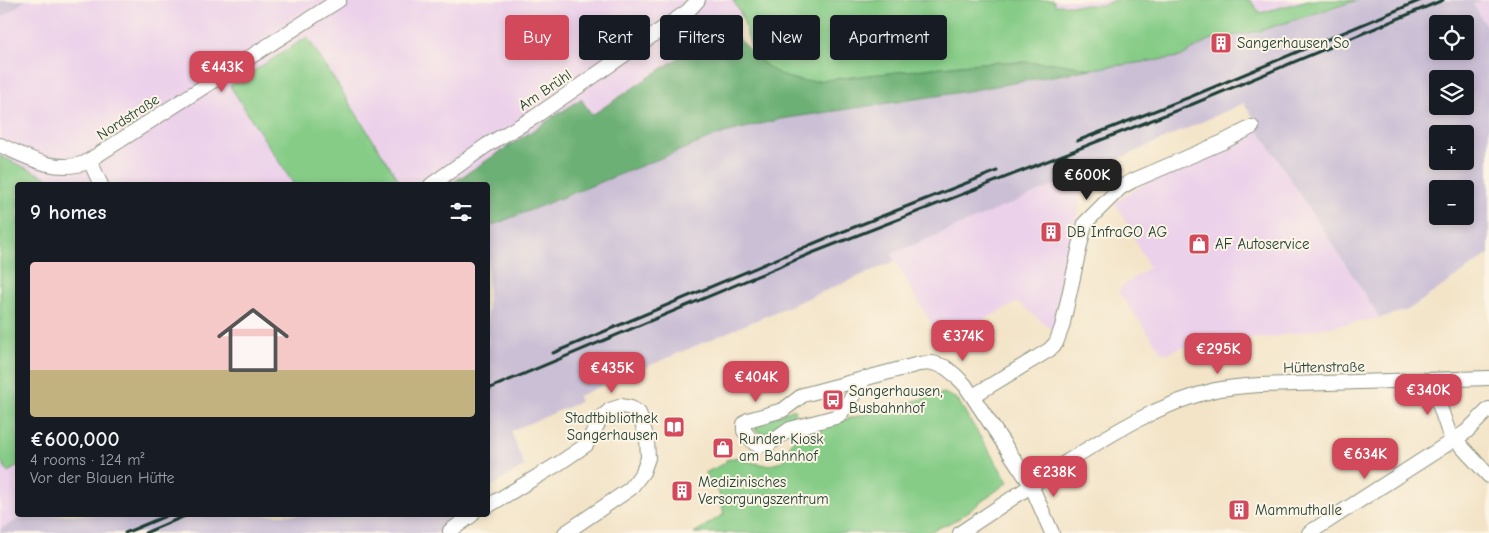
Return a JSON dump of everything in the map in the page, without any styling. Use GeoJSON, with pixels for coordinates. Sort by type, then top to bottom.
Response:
{"type":"FeatureCollection","features":[{"type":"Feature","properties":{"kind":"street","name":"Nordstraße"},"geometry":{"type":"LineString","coordinates":[[0,145],[38,162],[57,166],[73,166],[90,161],[339,0]]}},
{"type":"Feature","properties":{"kind":"street","name":"Am Brühl"},"geometry":{"type":"LineString","coordinates":[[435,182],[487,145],[533,118],[688,11],[698,0]]}},
{"type":"Feature","properties":{"kind":"street"},"geometry":{"type":"LineString","coordinates":[[973,396],[1048,350],[1056,343],[1062,327],[1086,223],[1116,192],[1139,177],[1223,142],[1252,127]]}},
{"type":"Feature","properties":{"kind":"street"},"geometry":{"type":"LineString","coordinates":[[90,161],[100,182]]}},
{"type":"Feature","properties":{"kind":"street"},"geometry":{"type":"LineString","coordinates":[[865,378],[839,416],[790,430],[767,444],[754,443],[745,434],[744,426],[748,420],[783,410],[800,396],[865,378],[919,364],[933,363],[943,366],[952,371],[973,396],[1031,485],[1052,533]]}},
{"type":"Feature","properties":{"kind":"street","name":"Hüttenstraße"},"geometry":{"type":"LineString","coordinates":[[960,533],[1031,485],[1130,423],[1180,402],[1216,390],[1286,384],[1489,378]]}},
{"type":"Feature","properties":{"kind":"street"},"geometry":{"type":"LineString","coordinates":[[1436,381],[1438,401],[1446,428],[1454,440],[1489,476]]}},
{"type":"Feature","properties":{"kind":"street"},"geometry":{"type":"LineString","coordinates":[[490,505],[586,445],[601,418],[610,410],[622,406],[631,408],[639,413],[648,444],[648,458],[644,472],[630,489],[565,533]]}},
{"type":"Feature","properties":{"kind":"street"},"geometry":{"type":"LineString","coordinates":[[1309,533],[1473,427],[1489,409]]}},
{"type":"Feature","properties":{"kind":"street"},"geometry":{"type":"LineString","coordinates":[[450,531],[469,517]]}},
{"type":"Feature","properties":{"kind":"shaded area"},"geometry":{"type":"Polygon","coordinates":[[[0,0],[733,0],[741,15],[660,15],[660,60],[676,60],[592,116],[581,99],[454,182],[56,182],[0,156],[0,0]]]}},
{"type":"Feature","properties":{"kind":"shaded area"},"geometry":{"type":"Polygon","coordinates":[[[0,0],[26,0],[0,19],[0,0]]]}},
{"type":"Feature","properties":{"kind":"shaded area"},"geometry":{"type":"Polygon","coordinates":[[[1053,0],[1114,0],[1104,5],[1055,5],[1053,0]]]}},
{"type":"Feature","properties":{"kind":"shaded area"},"geometry":{"type":"Polygon","coordinates":[[[1250,0],[1308,0],[1260,13],[1250,0]]]}},
{"type":"Feature","properties":{"kind":"shaded area"},"geometry":{"type":"Polygon","coordinates":[[[1358,0],[1482,0],[1473,4],[1489,31],[1489,254],[1408,310],[1380,318],[1258,129],[1258,124],[1244,103],[1085,174],[892,254],[895,261],[578,396],[580,402],[511,431],[524,466],[490,488],[490,226],[724,133],[781,119],[956,93],[1092,69],[1180,57],[1209,40],[1259,31],[1358,0]]]}},
{"type":"Feature","properties":{"kind":"shaded area"},"geometry":{"type":"Polygon","coordinates":[[[1482,0],[1489,0],[1489,31],[1472,4],[1482,0]]]}},
{"type":"Feature","properties":{"kind":"shaded area"},"geometry":{"type":"Polygon","coordinates":[[[1258,129],[1380,318],[1274,337],[1202,341],[1163,354],[1118,291],[1149,267],[1115,202],[1146,183],[1258,129]]]}},
{"type":"Feature","properties":{"kind":"shaded area"},"geometry":{"type":"Polygon","coordinates":[[[1085,174],[1054,332],[1018,302],[942,342],[891,254],[1085,174]]]}},
{"type":"Feature","properties":{"kind":"shaded area"},"geometry":{"type":"Polygon","coordinates":[[[0,459],[8,472],[15,467],[15,517],[23,517],[0,529],[0,459]]]}},
{"type":"Feature","properties":{"kind":"shaded area"},"geometry":{"type":"Polygon","coordinates":[[[23,517],[453,517],[461,533],[0,533],[0,529],[23,517]]]}},
{"type":"Feature","properties":{"kind":"green space"},"geometry":{"type":"Polygon","coordinates":[[[733,0],[1053,0],[1055,5],[1104,5],[1114,0],[1250,0],[1260,13],[1308,0],[1358,0],[1259,31],[1209,40],[1180,57],[1092,69],[1054,63],[979,63],[810,82],[781,75],[757,60],[820,60],[820,15],[753,15],[753,52],[743,15],[741,15],[733,0]]]}},
{"type":"Feature","properties":{"kind":"green space"},"geometry":{"type":"Polygon","coordinates":[[[307,37],[400,182],[292,182],[230,86],[307,37]]]}},
{"type":"Feature","properties":{"kind":"green space"},"geometry":{"type":"Polygon","coordinates":[[[743,42],[753,54],[753,60],[759,60],[776,72],[801,81],[979,63],[1054,63],[1092,69],[956,93],[781,119],[724,133],[490,226],[490,182],[454,182],[581,99],[592,115],[675,60],[743,60],[743,42]]]}},
{"type":"Feature","properties":{"kind":"green space"},"geometry":{"type":"Polygon","coordinates":[[[0,156],[56,182],[15,182],[15,468],[8,472],[0,459],[0,156]]]}},
{"type":"Feature","properties":{"kind":"green space"},"geometry":{"type":"Polygon","coordinates":[[[944,393],[957,399],[1008,482],[958,519],[928,533],[694,533],[724,514],[719,493],[705,473],[725,463],[726,460],[737,457],[749,462],[778,463],[784,460],[788,454],[792,441],[806,430],[944,393]]]}},
{"type":"Feature","properties":{"kind":"green space"},"geometry":{"type":"Polygon","coordinates":[[[794,409],[796,411],[794,415],[776,430],[760,433],[755,430],[757,424],[794,409]]]}},
{"type":"Feature","properties":{"kind":"railway"},"geometry":{"type":"LineString","coordinates":[[1077,141],[1190,97],[1421,0]]}},
{"type":"Feature","properties":{"kind":"railway"},"geometry":{"type":"LineString","coordinates":[[490,388],[812,253],[1193,104],[1443,0]]}},
{"type":"Feature","properties":{"kind":"railway"},"geometry":{"type":"LineString","coordinates":[[553,353],[829,237],[997,171]]}},
{"type":"Feature","properties":{"kind":"railway"},"geometry":{"type":"LineString","coordinates":[[125,533],[163,517]]}},
{"type":"Feature","properties":{"kind":"railway"},"geometry":{"type":"LineString","coordinates":[[145,533],[182,517]]}},
{"type":"Feature","properties":{"kind":"place","name":"Sangerhausen So"},"geometry":{"type":"Point","coordinates":[1221,43]}},
{"type":"Feature","properties":{"kind":"place","name":"DB InfraGO AG"},"geometry":{"type":"Point","coordinates":[1051,232]}},
{"type":"Feature","properties":{"kind":"place","name":"AF Autoservice"},"geometry":{"type":"Point","coordinates":[1199,244]}},
{"type":"Feature","properties":{"kind":"place","name":"Sangerhausen, Busbahnhof"},"geometry":{"type":"Point","coordinates":[833,400]}},
{"type":"Feature","properties":{"kind":"place","name":"Stadtbibliothek Sangerhausen"},"geometry":{"type":"Point","coordinates":[674,427]}},
{"type":"Feature","properties":{"kind":"place","name":"Runder Kiosk am Bahnhof"},"geometry":{"type":"Point","coordinates":[723,448]}},
{"type":"Feature","properties":{"kind":"place","name":"Medizinisches Versorgungszentrum"},"geometry":{"type":"Point","coordinates":[682,491]}},
{"type":"Feature","properties":{"kind":"place","name":"Mammuthalle"},"geometry":{"type":"Point","coordinates":[1239,510]}}]}
